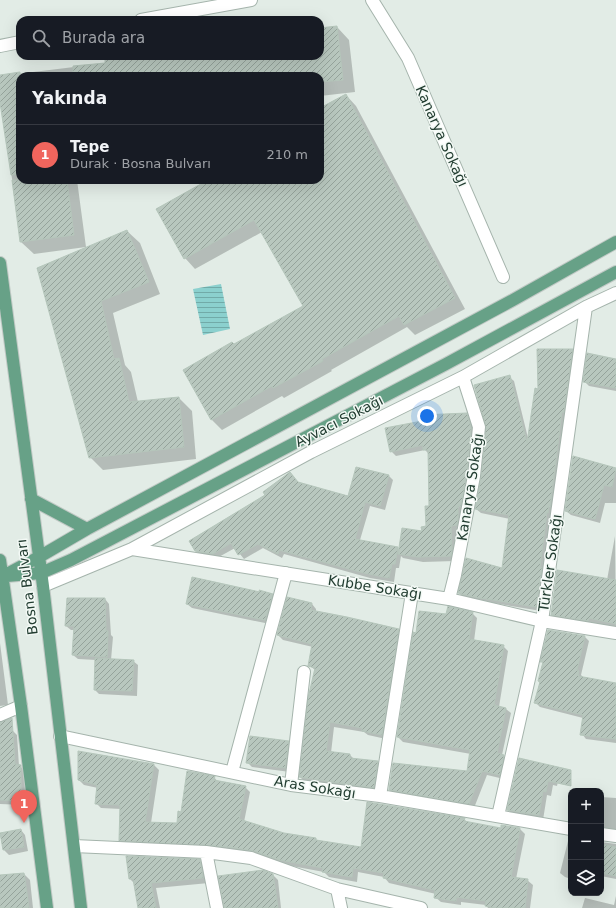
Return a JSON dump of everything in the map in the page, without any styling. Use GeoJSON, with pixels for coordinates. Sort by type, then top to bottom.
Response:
{"type":"FeatureCollection","features":[{"type":"Feature","properties":{"kind":"main road","name":"Ayvacı Sokağı"},"geometry":{"type":"LineString","coordinates":[[3,576],[87,529],[513,300],[616,242]]}},
{"type":"Feature","properties":{"kind":"main road","name":"Bosna Bulvarı"},"geometry":{"type":"LineString","coordinates":[[0,263],[43,586],[81,908]]}},
{"type":"Feature","properties":{"kind":"main road"},"geometry":{"type":"LineString","coordinates":[[3,576],[41,573],[71,560],[439,368],[616,272]]}},
{"type":"Feature","properties":{"kind":"main road"},"geometry":{"type":"LineString","coordinates":[[31,499],[87,529]]}},
{"type":"Feature","properties":{"kind":"main road","name":"Bosna Bulvarı"},"geometry":{"type":"LineString","coordinates":[[0,560],[21,706],[47,908]]}},
{"type":"Feature","properties":{"kind":"main road"},"geometry":{"type":"LineString","coordinates":[[43,586],[71,560]]}},
{"type":"Feature","properties":{"kind":"street"},"geometry":{"type":"LineString","coordinates":[[163,16],[251,0]]}},
{"type":"Feature","properties":{"kind":"street","name":"Kanarya Sokağı"},"geometry":{"type":"LineString","coordinates":[[372,0],[408,58],[503,277]]}},
{"type":"Feature","properties":{"kind":"street"},"geometry":{"type":"LineString","coordinates":[[0,46],[16,43]]}},
{"type":"Feature","properties":{"kind":"street","name":"Ayvacı Sokağı"},"geometry":{"type":"LineString","coordinates":[[43,586],[132,549],[311,452],[463,377],[586,307],[616,293]]}},
{"type":"Feature","properties":{"kind":"street","name":"Türkler Sokağı"},"geometry":{"type":"LineString","coordinates":[[498,816],[542,621],[586,307]]}},
{"type":"Feature","properties":{"kind":"street","name":"Kanarya Sokağı"},"geometry":{"type":"LineString","coordinates":[[449,599],[474,476],[479,427],[463,377]]}},
{"type":"Feature","properties":{"kind":"street","name":"Kubbe Sokağı"},"geometry":{"type":"LineString","coordinates":[[132,549],[449,599],[542,621],[616,633]]}},
{"type":"Feature","properties":{"kind":"street"},"geometry":{"type":"LineString","coordinates":[[232,772],[286,573]]}},
{"type":"Feature","properties":{"kind":"street"},"geometry":{"type":"LineString","coordinates":[[380,796],[412,593]]}},
{"type":"Feature","properties":{"kind":"street"},"geometry":{"type":"LineString","coordinates":[[291,785],[304,672]]}},
{"type":"Feature","properties":{"kind":"street"},"geometry":{"type":"LineString","coordinates":[[0,715],[21,706]]}},
{"type":"Feature","properties":{"kind":"street","name":"Aras Sokağı"},"geometry":{"type":"LineString","coordinates":[[60,736],[291,785],[380,796],[568,828]]}},
{"type":"Feature","properties":{"kind":"street"},"geometry":{"type":"LineString","coordinates":[[604,834],[616,836]]}},
{"type":"Feature","properties":{"kind":"street"},"geometry":{"type":"LineString","coordinates":[[74,846],[206,852],[251,858],[337,889],[421,908]]}},
{"type":"Feature","properties":{"kind":"street"},"geometry":{"type":"LineString","coordinates":[[206,852],[218,908]]}},
{"type":"Feature","properties":{"kind":"street"},"geometry":{"type":"LineString","coordinates":[[337,889],[341,908]]}},
{"type":"Feature","properties":{"kind":"water"},"geometry":{"type":"Polygon","coordinates":[[[221,284],[230,329],[203,335],[193,289],[221,284]]]}},
{"type":"Feature","properties":{"kind":"building"},"geometry":{"type":"Polygon","coordinates":[[[337,26],[343,80],[324,82],[324,72],[73,72],[73,66],[105,63],[105,60],[324,60],[324,28],[337,26]]]}},
{"type":"Feature","properties":{"kind":"building"},"geometry":{"type":"Polygon","coordinates":[[[16,73],[16,174],[11,175],[0,103],[0,75],[16,73]]]}},
{"type":"Feature","properties":{"kind":"building"},"geometry":{"type":"Polygon","coordinates":[[[346,94],[455,298],[404,325],[399,316],[322,359],[323,361],[273,388],[272,386],[211,420],[183,370],[232,342],[234,344],[303,306],[254,220],[184,259],[156,209],[201,184],[324,184],[324,106],[346,94]]]}},
{"type":"Feature","properties":{"kind":"building"},"geometry":{"type":"Polygon","coordinates":[[[12,180],[16,180],[16,184],[68,184],[74,235],[20,242],[12,180]]]}},
{"type":"Feature","properties":{"kind":"building"},"geometry":{"type":"Polygon","coordinates":[[[127,230],[149,282],[101,301],[114,359],[119,358],[129,402],[179,397],[184,447],[89,458],[37,268],[127,230]]]}},
{"type":"Feature","properties":{"kind":"building"},"geometry":{"type":"Polygon","coordinates":[[[537,349],[573,349],[564,412],[562,412],[550,507],[549,506],[548,513],[547,512],[540,567],[542,568],[536,607],[458,593],[466,558],[502,568],[509,515],[475,509],[481,477],[486,427],[474,385],[510,375],[527,443],[535,388],[538,389],[537,349]]]}},
{"type":"Feature","properties":{"kind":"building"},"geometry":{"type":"Polygon","coordinates":[[[587,353],[616,359],[616,388],[583,382],[587,353]]]}},
{"type":"Feature","properties":{"kind":"building"},"geometry":{"type":"Polygon","coordinates":[[[467,413],[471,428],[467,475],[461,506],[458,506],[457,525],[451,526],[451,556],[418,557],[398,554],[402,528],[422,531],[421,527],[426,526],[425,506],[429,506],[428,450],[423,450],[423,445],[390,452],[385,428],[422,421],[422,415],[467,413]]]}},
{"type":"Feature","properties":{"kind":"building"},"geometry":{"type":"Polygon","coordinates":[[[573,456],[616,468],[612,487],[604,485],[595,519],[565,511],[573,456]]]}},
{"type":"Feature","properties":{"kind":"building"},"geometry":{"type":"Polygon","coordinates":[[[356,467],[389,475],[380,506],[365,502],[355,539],[398,547],[395,564],[392,564],[389,578],[364,573],[279,550],[278,554],[258,544],[238,555],[231,543],[213,554],[195,551],[189,541],[265,495],[263,492],[290,472],[298,482],[348,496],[356,467]]]}},
{"type":"Feature","properties":{"kind":"building"},"geometry":{"type":"Polygon","coordinates":[[[557,570],[616,580],[616,624],[589,618],[588,621],[551,615],[557,570]]]}},
{"type":"Feature","properties":{"kind":"building"},"geometry":{"type":"Polygon","coordinates":[[[192,577],[273,594],[265,620],[186,604],[192,577]]]}},
{"type":"Feature","properties":{"kind":"building"},"geometry":{"type":"Polygon","coordinates":[[[287,597],[312,603],[311,610],[399,629],[382,735],[362,731],[362,728],[330,722],[326,751],[350,754],[350,758],[378,761],[374,788],[299,777],[308,698],[315,668],[308,666],[312,644],[277,635],[287,597]]]}},
{"type":"Feature","properties":{"kind":"building"},"geometry":{"type":"Polygon","coordinates":[[[67,598],[105,598],[106,631],[108,631],[107,657],[72,655],[74,626],[65,626],[67,598]]]}},
{"type":"Feature","properties":{"kind":"building"},"geometry":{"type":"Polygon","coordinates":[[[448,606],[473,612],[469,639],[504,645],[494,705],[506,708],[497,753],[504,755],[500,775],[482,771],[469,804],[389,790],[393,763],[467,771],[470,750],[397,737],[413,632],[416,633],[419,611],[446,614],[448,606]]]}},
{"type":"Feature","properties":{"kind":"building"},"geometry":{"type":"Polygon","coordinates":[[[548,630],[585,636],[577,670],[579,671],[578,676],[616,683],[616,739],[580,735],[583,715],[534,703],[540,682],[538,681],[543,662],[540,662],[548,630]]]}},
{"type":"Feature","properties":{"kind":"building"},"geometry":{"type":"Polygon","coordinates":[[[95,658],[134,660],[132,691],[94,690],[95,658]]]}},
{"type":"Feature","properties":{"kind":"building"},"geometry":{"type":"Polygon","coordinates":[[[12,718],[15,764],[21,765],[21,801],[0,800],[0,722],[12,718]]]}},
{"type":"Feature","properties":{"kind":"building"},"geometry":{"type":"Polygon","coordinates":[[[250,736],[289,741],[285,768],[246,763],[250,736]]]}},
{"type":"Feature","properties":{"kind":"building"},"geometry":{"type":"Polygon","coordinates":[[[78,751],[154,764],[145,822],[177,823],[178,811],[181,812],[187,771],[215,776],[214,780],[246,786],[239,819],[284,833],[316,838],[316,840],[361,847],[367,802],[465,818],[464,821],[501,828],[501,825],[520,828],[511,877],[528,879],[525,908],[496,908],[485,906],[486,901],[456,897],[456,901],[434,898],[435,890],[383,878],[384,873],[353,868],[352,877],[322,872],[323,868],[280,860],[254,851],[229,847],[119,841],[120,805],[95,804],[97,785],[78,780],[78,751]]]}},
{"type":"Feature","properties":{"kind":"building"},"geometry":{"type":"Polygon","coordinates":[[[519,758],[571,770],[571,786],[548,781],[546,792],[543,791],[539,815],[507,810],[519,758]]]}},
{"type":"Feature","properties":{"kind":"building"},"geometry":{"type":"Polygon","coordinates":[[[21,829],[24,847],[3,850],[0,833],[21,829]]]}},
{"type":"Feature","properties":{"kind":"building"},"geometry":{"type":"Polygon","coordinates":[[[604,845],[616,847],[616,876],[604,874],[604,845]]]}},
{"type":"Feature","properties":{"kind":"building"},"geometry":{"type":"Polygon","coordinates":[[[126,856],[200,859],[203,878],[151,883],[156,908],[138,908],[133,879],[129,879],[126,856]]]}},
{"type":"Feature","properties":{"kind":"building"},"geometry":{"type":"Polygon","coordinates":[[[263,870],[273,874],[278,908],[224,908],[218,876],[263,870]]]}},
{"type":"Feature","properties":{"kind":"building"},"geometry":{"type":"Polygon","coordinates":[[[24,873],[29,908],[0,908],[0,875],[24,873]]]}},
{"type":"Feature","properties":{"kind":"place","name":"Tepe"},"geometry":{"type":"Point","coordinates":[24,823]}}]}
